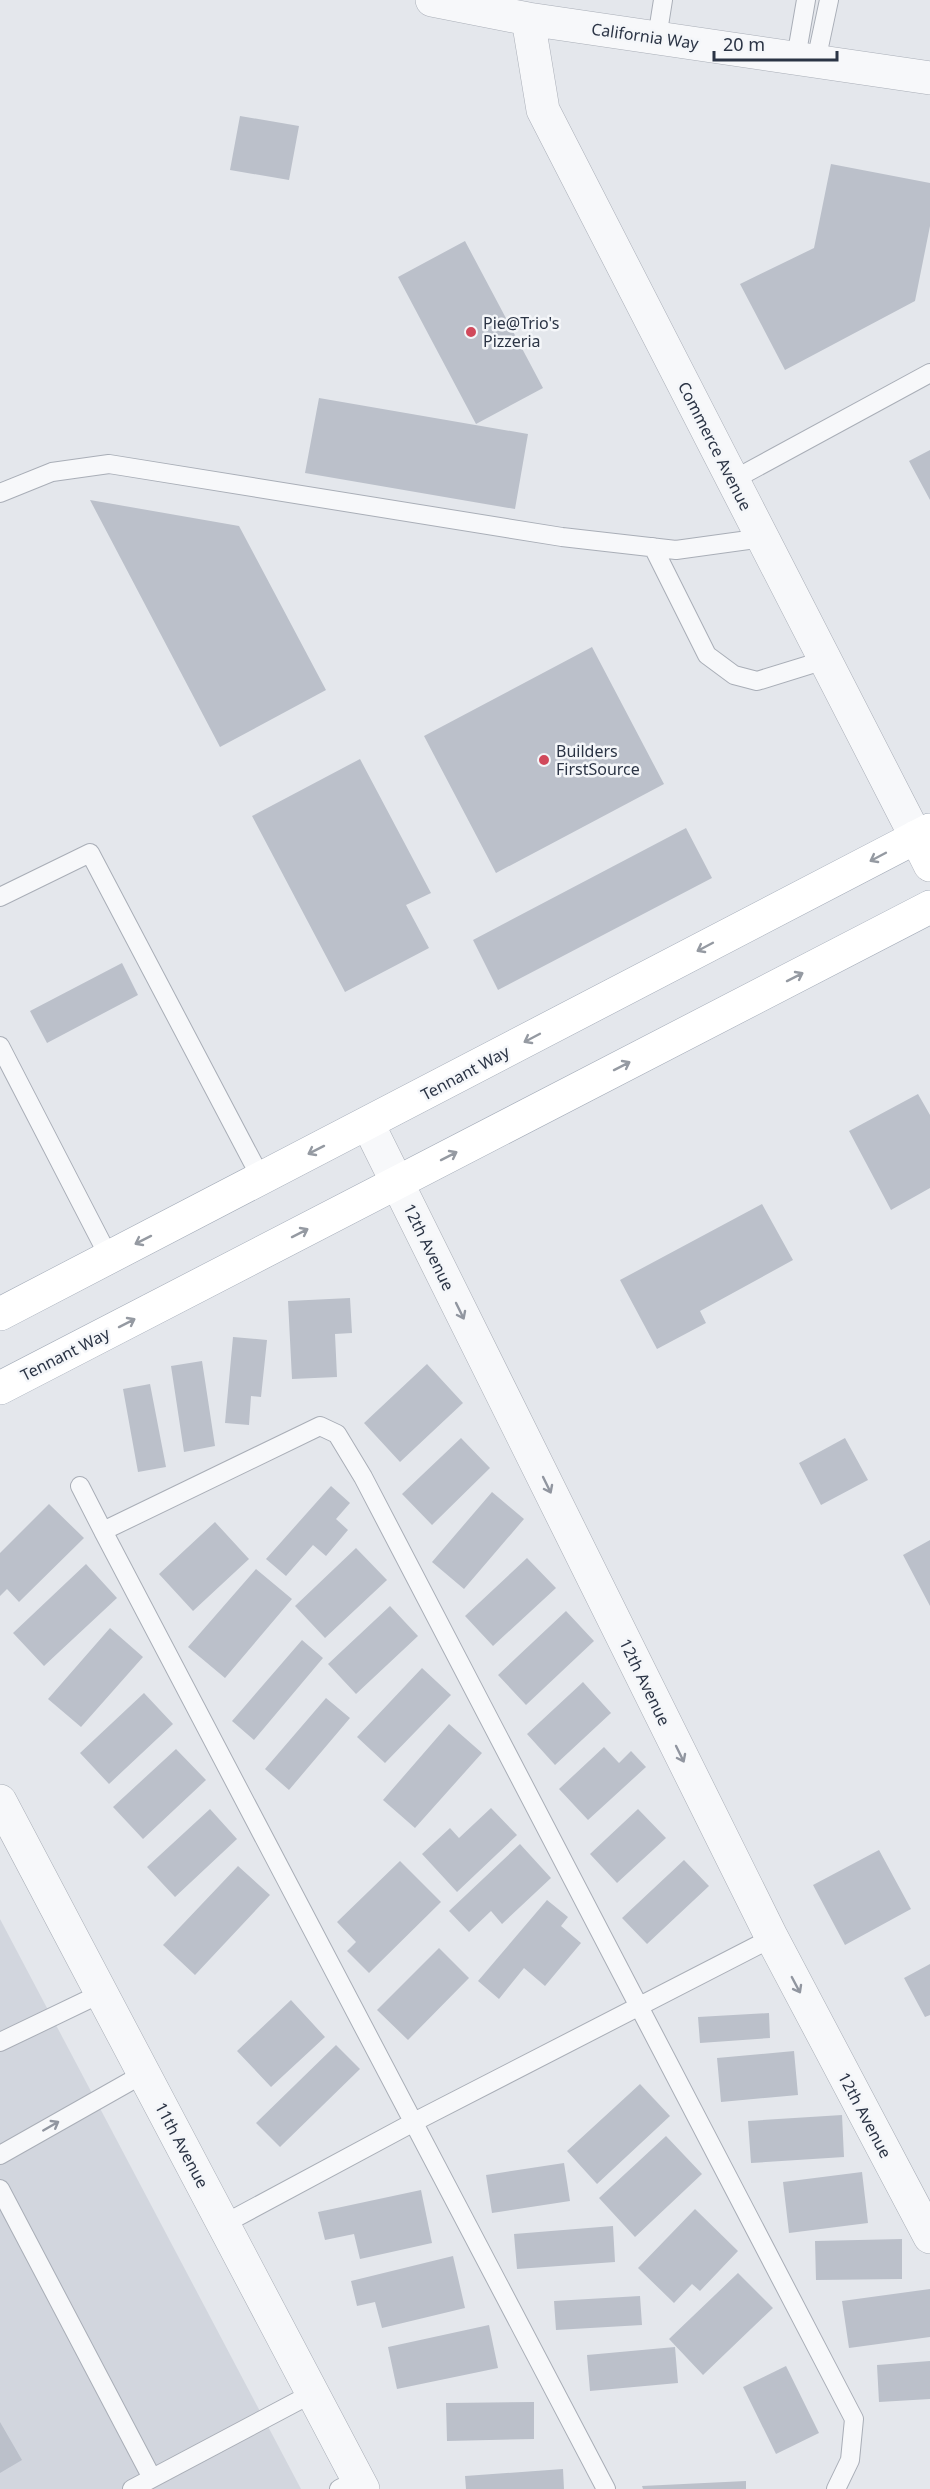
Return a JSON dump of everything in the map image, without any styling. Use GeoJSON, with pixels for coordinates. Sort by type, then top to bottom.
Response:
{"type":"FeatureCollection","features":[{"type":"Feature","properties":{"kind":"main road","name":"Tennant Way"},"geometry":{"type":"LineString","coordinates":[[0,1314],[261,1178],[925,844]]}},
{"type":"Feature","properties":{"kind":"main road","name":"Tennant Way"},"geometry":{"type":"LineString","coordinates":[[0,1388],[930,907]]}},
{"type":"Feature","properties":{"kind":"street","name":"California Way"},"geometry":{"type":"LineString","coordinates":[[432,0],[528,19],[930,78]]}},
{"type":"Feature","properties":{"kind":"street","name":"Commerce Avenue"},"geometry":{"type":"LineString","coordinates":[[528,19],[543,110],[825,660],[925,844]]}},
{"type":"Feature","properties":{"kind":"street","name":"12th Avenue"},"geometry":{"type":"LineString","coordinates":[[368,1124],[772,1938],[930,2237]]}},
{"type":"Feature","properties":{"kind":"street","name":"11th Avenue"},"geometry":{"type":"LineString","coordinates":[[0,1801],[312,2393],[354,2486]]}},
{"type":"Feature","properties":{"kind":"lane"},"geometry":{"type":"LineString","coordinates":[[657,38],[663,0]]}},
{"type":"Feature","properties":{"kind":"lane"},"geometry":{"type":"LineString","coordinates":[[806,0],[806,59]]}},
{"type":"Feature","properties":{"kind":"lane"},"geometry":{"type":"LineString","coordinates":[[806,59],[829,0]]}},
{"type":"Feature","properties":{"kind":"lane"},"geometry":{"type":"LineString","coordinates":[[733,480],[930,373]]}},
{"type":"Feature","properties":{"kind":"lane"},"geometry":{"type":"LineString","coordinates":[[0,493],[52,472],[109,464],[562,537],[676,550],[763,538]]}},
{"type":"Feature","properties":{"kind":"lane"},"geometry":{"type":"LineString","coordinates":[[653,547],[707,655],[734,675],[757,681],[825,660]]}},
{"type":"Feature","properties":{"kind":"lane"},"geometry":{"type":"LineString","coordinates":[[0,897],[90,853],[261,1178]]}},
{"type":"Feature","properties":{"kind":"lane"},"geometry":{"type":"LineString","coordinates":[[0,1046],[109,1257]]}},
{"type":"Feature","properties":{"kind":"lane"},"geometry":{"type":"LineString","coordinates":[[104,1531],[320,1426],[337,1434],[363,1477],[854,2420],[850,2460],[836,2489]]}},
{"type":"Feature","properties":{"kind":"lane"},"geometry":{"type":"LineString","coordinates":[[80,1486],[606,2489]]}},
{"type":"Feature","properties":{"kind":"lane"},"geometry":{"type":"LineString","coordinates":[[224,2224],[414,2122],[772,1938]]}},
{"type":"Feature","properties":{"kind":"lane"},"geometry":{"type":"LineString","coordinates":[[0,2042],[102,1993]]}},
{"type":"Feature","properties":{"kind":"lane"},"geometry":{"type":"LineString","coordinates":[[0,2155],[145,2073]]}},
{"type":"Feature","properties":{"kind":"lane"},"geometry":{"type":"LineString","coordinates":[[0,2189],[152,2478]]}},
{"type":"Feature","properties":{"kind":"lane"},"geometry":{"type":"LineString","coordinates":[[132,2489],[312,2393]]}},
{"type":"Feature","properties":{"kind":"shaded area"},"geometry":{"type":"Polygon","coordinates":[[[0,1919],[301,2489],[0,2489],[0,1919]]]}},
{"type":"Feature","properties":{"kind":"building"},"geometry":{"type":"Polygon","coordinates":[[[240,116],[299,126],[289,180],[230,170],[240,116]]]}},
{"type":"Feature","properties":{"kind":"building"},"geometry":{"type":"Polygon","coordinates":[[[831,164],[930,183],[930,226],[915,301],[785,370],[740,284],[814,248],[831,164]]]}},
{"type":"Feature","properties":{"kind":"building","name":"Pie@Trio's Pizzeria"},"geometry":{"type":"Polygon","coordinates":[[[465,241],[543,388],[476,424],[398,277],[465,241]]]}},
{"type":"Feature","properties":{"kind":"building"},"geometry":{"type":"Polygon","coordinates":[[[319,398],[528,434],[515,509],[305,473],[319,398]]]}},
{"type":"Feature","properties":{"kind":"building"},"geometry":{"type":"Polygon","coordinates":[[[930,450],[930,500],[909,461],[930,450]]]}},
{"type":"Feature","properties":{"kind":"building"},"geometry":{"type":"Polygon","coordinates":[[[90,500],[239,526],[326,690],[220,747],[90,500]]]}},
{"type":"Feature","properties":{"kind":"building","name":"Builders FirstSource"},"geometry":{"type":"Polygon","coordinates":[[[592,647],[664,784],[496,873],[424,736],[592,647]]]}},
{"type":"Feature","properties":{"kind":"building"},"geometry":{"type":"Polygon","coordinates":[[[360,759],[431,893],[406,905],[429,948],[345,992],[252,816],[360,759]]]}},
{"type":"Feature","properties":{"kind":"building"},"geometry":{"type":"Polygon","coordinates":[[[686,828],[712,878],[498,990],[473,940],[686,828]]]}},
{"type":"Feature","properties":{"kind":"building"},"geometry":{"type":"Polygon","coordinates":[[[122,963],[138,995],[47,1043],[30,1011],[122,963]]]}},
{"type":"Feature","properties":{"kind":"building"},"geometry":{"type":"Polygon","coordinates":[[[918,1094],[930,1115],[930,1188],[891,1210],[849,1131],[918,1094]]]}},
{"type":"Feature","properties":{"kind":"building"},"geometry":{"type":"Polygon","coordinates":[[[762,1204],[793,1260],[700,1311],[706,1323],[657,1349],[620,1280],[762,1204]]]}},
{"type":"Feature","properties":{"kind":"building"},"geometry":{"type":"Polygon","coordinates":[[[350,1298],[352,1333],[335,1334],[337,1377],[292,1379],[288,1301],[350,1298]]]}},
{"type":"Feature","properties":{"kind":"building"},"geometry":{"type":"Polygon","coordinates":[[[233,1337],[267,1340],[261,1397],[251,1396],[249,1425],[225,1423],[233,1337]]]}},
{"type":"Feature","properties":{"kind":"building"},"geometry":{"type":"Polygon","coordinates":[[[202,1361],[215,1446],[184,1452],[171,1366],[202,1361]]]}},
{"type":"Feature","properties":{"kind":"building"},"geometry":{"type":"Polygon","coordinates":[[[427,1364],[463,1403],[400,1462],[364,1423],[427,1364]]]}},
{"type":"Feature","properties":{"kind":"building"},"geometry":{"type":"Polygon","coordinates":[[[150,1384],[166,1467],[138,1472],[123,1389],[150,1384]]]}},
{"type":"Feature","properties":{"kind":"building"},"geometry":{"type":"Polygon","coordinates":[[[461,1438],[490,1468],[432,1525],[402,1494],[461,1438]]]}},
{"type":"Feature","properties":{"kind":"building"},"geometry":{"type":"Polygon","coordinates":[[[845,1438],[868,1480],[821,1505],[799,1463],[845,1438]]]}},
{"type":"Feature","properties":{"kind":"building"},"geometry":{"type":"Polygon","coordinates":[[[331,1486],[350,1503],[336,1519],[348,1530],[326,1556],[313,1545],[286,1576],[266,1559],[331,1486]]]}},
{"type":"Feature","properties":{"kind":"building"},"geometry":{"type":"Polygon","coordinates":[[[492,1492],[524,1519],[464,1589],[432,1562],[492,1492]]]}},
{"type":"Feature","properties":{"kind":"building"},"geometry":{"type":"Polygon","coordinates":[[[49,1504],[84,1538],[19,1602],[7,1589],[0,1596],[0,1553],[49,1504]]]}},
{"type":"Feature","properties":{"kind":"building"},"geometry":{"type":"Polygon","coordinates":[[[215,1522],[249,1559],[193,1611],[159,1574],[215,1522]]]}},
{"type":"Feature","properties":{"kind":"building"},"geometry":{"type":"Polygon","coordinates":[[[930,1540],[930,1606],[903,1555],[930,1540]]]}},
{"type":"Feature","properties":{"kind":"building"},"geometry":{"type":"Polygon","coordinates":[[[356,1548],[387,1580],[325,1638],[295,1606],[356,1548]]]}},
{"type":"Feature","properties":{"kind":"building"},"geometry":{"type":"Polygon","coordinates":[[[527,1558],[556,1588],[493,1646],[465,1616],[527,1558]]]}},
{"type":"Feature","properties":{"kind":"building"},"geometry":{"type":"Polygon","coordinates":[[[86,1564],[117,1598],[44,1666],[13,1633],[86,1564]]]}},
{"type":"Feature","properties":{"kind":"building"},"geometry":{"type":"Polygon","coordinates":[[[256,1569],[292,1599],[225,1678],[188,1647],[256,1569]]]}},
{"type":"Feature","properties":{"kind":"building"},"geometry":{"type":"Polygon","coordinates":[[[390,1606],[418,1636],[356,1694],[328,1664],[390,1606]]]}},
{"type":"Feature","properties":{"kind":"building"},"geometry":{"type":"Polygon","coordinates":[[[566,1611],[594,1641],[526,1705],[498,1675],[566,1611]]]}},
{"type":"Feature","properties":{"kind":"building"},"geometry":{"type":"Polygon","coordinates":[[[110,1628],[143,1657],[81,1727],[48,1699],[110,1628]]]}},
{"type":"Feature","properties":{"kind":"building"},"geometry":{"type":"Polygon","coordinates":[[[302,1640],[323,1658],[254,1740],[232,1721],[302,1640]]]}},
{"type":"Feature","properties":{"kind":"building"},"geometry":{"type":"Polygon","coordinates":[[[422,1668],[451,1695],[385,1763],[357,1737],[422,1668]]]}},
{"type":"Feature","properties":{"kind":"building"},"geometry":{"type":"Polygon","coordinates":[[[583,1682],[611,1713],[555,1765],[527,1734],[583,1682]]]}},
{"type":"Feature","properties":{"kind":"building"},"geometry":{"type":"Polygon","coordinates":[[[144,1693],[173,1724],[109,1784],[80,1753],[144,1693]]]}},
{"type":"Feature","properties":{"kind":"building"},"geometry":{"type":"Polygon","coordinates":[[[326,1698],[350,1718],[289,1790],[265,1769],[326,1698]]]}},
{"type":"Feature","properties":{"kind":"building"},"geometry":{"type":"Polygon","coordinates":[[[449,1724],[482,1753],[415,1828],[383,1800],[449,1724]]]}},
{"type":"Feature","properties":{"kind":"building"},"geometry":{"type":"Polygon","coordinates":[[[604,1747],[619,1763],[631,1751],[646,1767],[588,1820],[559,1789],[604,1747]]]}},
{"type":"Feature","properties":{"kind":"building"},"geometry":{"type":"Polygon","coordinates":[[[176,1749],[206,1780],[143,1839],[113,1807],[176,1749]]]}},
{"type":"Feature","properties":{"kind":"building"},"geometry":{"type":"Polygon","coordinates":[[[491,1808],[517,1835],[457,1892],[422,1854],[450,1828],[459,1838],[491,1808]]]}},
{"type":"Feature","properties":{"kind":"building"},"geometry":{"type":"Polygon","coordinates":[[[210,1809],[237,1839],[175,1897],[147,1867],[210,1809]]]}},
{"type":"Feature","properties":{"kind":"building"},"geometry":{"type":"Polygon","coordinates":[[[638,1809],[666,1838],[617,1883],[590,1854],[638,1809]]]}},
{"type":"Feature","properties":{"kind":"building"},"geometry":{"type":"Polygon","coordinates":[[[520,1844],[551,1878],[502,1924],[491,1911],[469,1932],[449,1911],[520,1844]]]}},
{"type":"Feature","properties":{"kind":"building"},"geometry":{"type":"Polygon","coordinates":[[[879,1850],[911,1909],[845,1945],[813,1885],[879,1850]]]}},
{"type":"Feature","properties":{"kind":"building"},"geometry":{"type":"Polygon","coordinates":[[[684,1860],[709,1886],[647,1944],[622,1918],[684,1860]]]}},
{"type":"Feature","properties":{"kind":"building"},"geometry":{"type":"Polygon","coordinates":[[[400,1861],[441,1902],[369,1973],[347,1951],[356,1942],[337,1922],[400,1861]]]}},
{"type":"Feature","properties":{"kind":"building"},"geometry":{"type":"Polygon","coordinates":[[[238,1866],[270,1895],[195,1975],[163,1945],[238,1866]]]}},
{"type":"Feature","properties":{"kind":"building"},"geometry":{"type":"Polygon","coordinates":[[[547,1900],[568,1917],[561,1926],[581,1943],[545,1986],[524,1968],[499,1999],[478,1981],[547,1900]]]}},
{"type":"Feature","properties":{"kind":"building"},"geometry":{"type":"Polygon","coordinates":[[[439,1948],[469,1978],[408,2040],[377,2010],[439,1948]]]}},
{"type":"Feature","properties":{"kind":"building"},"geometry":{"type":"Polygon","coordinates":[[[930,1964],[930,2015],[925,2017],[904,1978],[930,1964]]]}},
{"type":"Feature","properties":{"kind":"building"},"geometry":{"type":"Polygon","coordinates":[[[291,2000],[325,2037],[271,2087],[237,2051],[291,2000]]]}},
{"type":"Feature","properties":{"kind":"building"},"geometry":{"type":"Polygon","coordinates":[[[769,2013],[770,2038],[700,2043],[698,2017],[769,2013]]]}},
{"type":"Feature","properties":{"kind":"building"},"geometry":{"type":"Polygon","coordinates":[[[336,2045],[360,2069],[280,2147],[256,2123],[336,2045]]]}},
{"type":"Feature","properties":{"kind":"building"},"geometry":{"type":"Polygon","coordinates":[[[794,2051],[798,2095],[721,2102],[717,2058],[794,2051]]]}},
{"type":"Feature","properties":{"kind":"building"},"geometry":{"type":"Polygon","coordinates":[[[640,2084],[670,2116],[597,2184],[567,2151],[640,2084]]]}},
{"type":"Feature","properties":{"kind":"building"},"geometry":{"type":"Polygon","coordinates":[[[842,2115],[844,2157],[751,2163],[748,2121],[842,2115]]]}},
{"type":"Feature","properties":{"kind":"building"},"geometry":{"type":"Polygon","coordinates":[[[666,2136],[702,2174],[635,2237],[599,2198],[666,2136]]]}},
{"type":"Feature","properties":{"kind":"building"},"geometry":{"type":"Polygon","coordinates":[[[564,2163],[570,2201],[492,2213],[486,2175],[564,2163]]]}},
{"type":"Feature","properties":{"kind":"building"},"geometry":{"type":"Polygon","coordinates":[[[862,2172],[868,2223],[789,2233],[783,2182],[862,2172]]]}},
{"type":"Feature","properties":{"kind":"building"},"geometry":{"type":"Polygon","coordinates":[[[421,2190],[432,2243],[360,2259],[354,2234],[325,2240],[318,2212],[421,2190]]]}},
{"type":"Feature","properties":{"kind":"building"},"geometry":{"type":"Polygon","coordinates":[[[695,2209],[738,2251],[700,2291],[692,2284],[674,2303],[638,2268],[695,2209]]]}},
{"type":"Feature","properties":{"kind":"building"},"geometry":{"type":"Polygon","coordinates":[[[613,2226],[615,2262],[517,2269],[514,2234],[613,2226]]]}},
{"type":"Feature","properties":{"kind":"building"},"geometry":{"type":"Polygon","coordinates":[[[902,2239],[902,2279],[816,2280],[815,2241],[902,2239]]]}},
{"type":"Feature","properties":{"kind":"building"},"geometry":{"type":"Polygon","coordinates":[[[453,2256],[465,2308],[382,2328],[375,2302],[357,2306],[351,2281],[453,2256]]]}},
{"type":"Feature","properties":{"kind":"building"},"geometry":{"type":"Polygon","coordinates":[[[738,2273],[773,2308],[703,2375],[669,2339],[738,2273]]]}},
{"type":"Feature","properties":{"kind":"building"},"geometry":{"type":"Polygon","coordinates":[[[930,2289],[930,2337],[849,2348],[842,2301],[930,2289]]]}},
{"type":"Feature","properties":{"kind":"building"},"geometry":{"type":"Polygon","coordinates":[[[640,2296],[642,2325],[556,2330],[554,2301],[640,2296]]]}},
{"type":"Feature","properties":{"kind":"building"},"geometry":{"type":"Polygon","coordinates":[[[489,2325],[498,2368],[397,2389],[388,2347],[489,2325]]]}},
{"type":"Feature","properties":{"kind":"building"},"geometry":{"type":"Polygon","coordinates":[[[675,2347],[678,2383],[590,2391],[587,2355],[675,2347]]]}},
{"type":"Feature","properties":{"kind":"building"},"geometry":{"type":"Polygon","coordinates":[[[930,2361],[930,2399],[879,2402],[877,2365],[930,2361]]]}},
{"type":"Feature","properties":{"kind":"building"},"geometry":{"type":"Polygon","coordinates":[[[786,2366],[819,2433],[776,2454],[743,2387],[786,2366]]]}},
{"type":"Feature","properties":{"kind":"building"},"geometry":{"type":"Polygon","coordinates":[[[534,2402],[534,2439],[447,2441],[446,2403],[534,2402]]]}},
{"type":"Feature","properties":{"kind":"building"},"geometry":{"type":"Polygon","coordinates":[[[0,2422],[22,2460],[0,2473],[0,2422]]]}},
{"type":"Feature","properties":{"kind":"building"},"geometry":{"type":"Polygon","coordinates":[[[563,2469],[564,2489],[466,2489],[465,2476],[563,2469]]]}},
{"type":"Feature","properties":{"kind":"building"},"geometry":{"type":"Polygon","coordinates":[[[746,2481],[746,2489],[643,2489],[642,2486],[746,2481]]]}},
{"type":"Feature","properties":{"kind":"place","name":"Pie@Trio's Pizzeria"},"geometry":{"type":"Point","coordinates":[471,332]}},
{"type":"Feature","properties":{"kind":"place","name":"Builders FirstSource"},"geometry":{"type":"Point","coordinates":[544,760]}}]}
